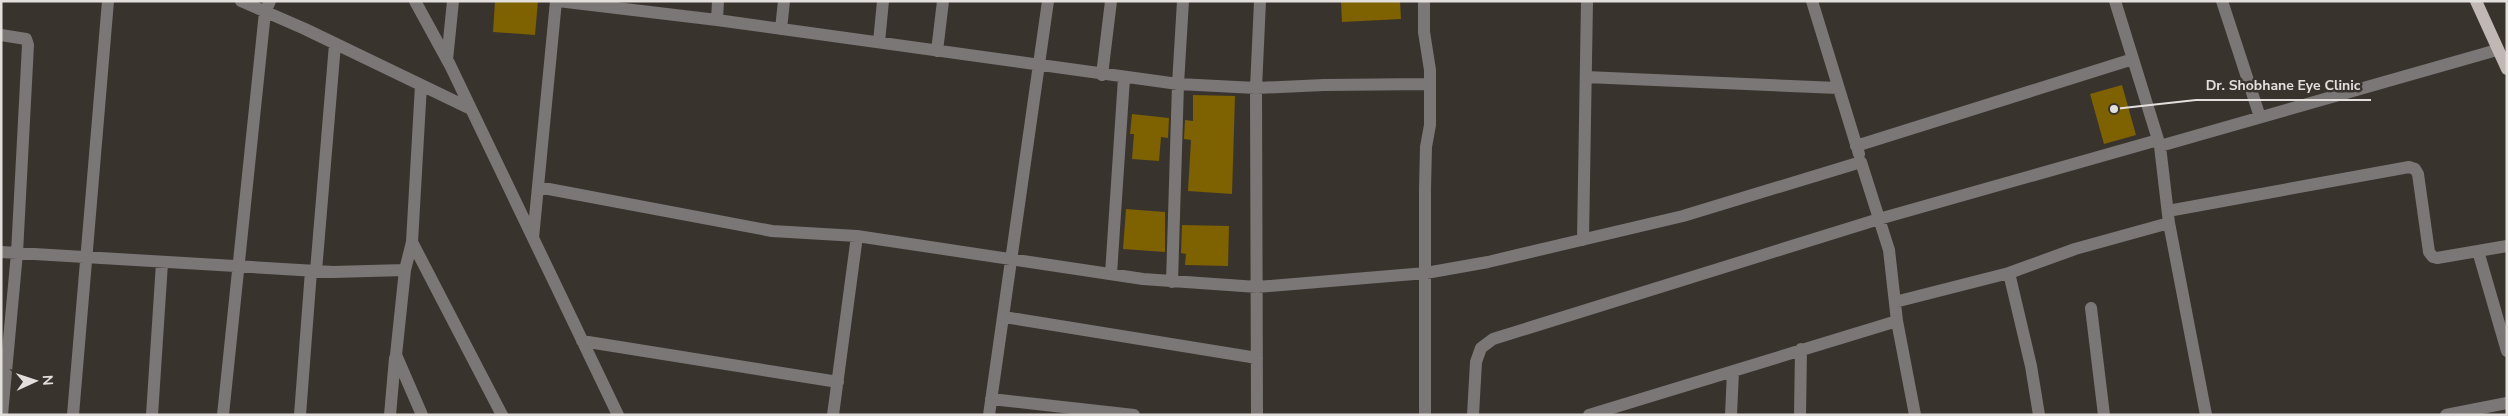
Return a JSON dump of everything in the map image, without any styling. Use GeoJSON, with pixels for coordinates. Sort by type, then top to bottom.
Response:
{"type":"FeatureCollection","features":[{"type":"Feature","properties":{"kind":"main road"},"geometry":{"type":"LineString","coordinates":[[2476,1],[2507,69]]}},
{"type":"Feature","properties":{"kind":"street"},"geometry":{"type":"LineString","coordinates":[[73,415],[108,1]]}},
{"type":"Feature","properties":{"kind":"street"},"geometry":{"type":"LineString","coordinates":[[241,1],[267,7],[335,44],[471,109]]}},
{"type":"Feature","properties":{"kind":"street"},"geometry":{"type":"LineString","coordinates":[[415,1],[448,60],[618,415]]}},
{"type":"Feature","properties":{"kind":"street"},"geometry":{"type":"LineString","coordinates":[[448,60],[453,1]]}},
{"type":"Feature","properties":{"kind":"street"},"geometry":{"type":"LineString","coordinates":[[533,238],[557,1],[625,5],[717,20],[1102,75],[1178,84],[1256,88],[1429,84]]}},
{"type":"Feature","properties":{"kind":"street"},"geometry":{"type":"LineString","coordinates":[[717,20],[718,1]]}},
{"type":"Feature","properties":{"kind":"street"},"geometry":{"type":"LineString","coordinates":[[781,29],[784,1]]}},
{"type":"Feature","properties":{"kind":"street"},"geometry":{"type":"LineString","coordinates":[[878,42],[883,1]]}},
{"type":"Feature","properties":{"kind":"street"},"geometry":{"type":"LineString","coordinates":[[937,51],[943,1]]}},
{"type":"Feature","properties":{"kind":"street"},"geometry":{"type":"LineString","coordinates":[[989,415],[1048,1]]}},
{"type":"Feature","properties":{"kind":"street"},"geometry":{"type":"LineString","coordinates":[[1102,75],[1111,1]]}},
{"type":"Feature","properties":{"kind":"street"},"geometry":{"type":"LineString","coordinates":[[1172,282],[1178,84],[1183,1]]}},
{"type":"Feature","properties":{"kind":"street"},"geometry":{"type":"LineString","coordinates":[[1258,415],[1256,88],[1260,1]]}},
{"type":"Feature","properties":{"kind":"street"},"geometry":{"type":"LineString","coordinates":[[1424,1],[1424,32],[1430,70],[1430,124],[1425,190],[1425,415]]}},
{"type":"Feature","properties":{"kind":"street"},"geometry":{"type":"LineString","coordinates":[[1583,240],[1587,1]]}},
{"type":"Feature","properties":{"kind":"street"},"geometry":{"type":"LineString","coordinates":[[1812,1],[1888,250],[1897,321],[1915,415]]}},
{"type":"Feature","properties":{"kind":"street"},"geometry":{"type":"LineString","coordinates":[[2115,1],[2159,143],[2168,217],[2206,415]]}},
{"type":"Feature","properties":{"kind":"street"},"geometry":{"type":"LineString","coordinates":[[2222,1],[2260,117]]}},
{"type":"Feature","properties":{"kind":"street"},"geometry":{"type":"LineString","coordinates":[[223,415],[267,7]]}},
{"type":"Feature","properties":{"kind":"street"},"geometry":{"type":"LineString","coordinates":[[1,35],[21,37],[26,39],[28,45],[17,253],[2,415]]}},
{"type":"Feature","properties":{"kind":"street"},"geometry":{"type":"LineString","coordinates":[[300,415],[335,44]]}},
{"type":"Feature","properties":{"kind":"street"},"geometry":{"type":"LineString","coordinates":[[1473,415],[1476,362],[1481,348],[1493,339],[1879,219],[2260,117],[2497,50]]}},
{"type":"Feature","properties":{"kind":"street"},"geometry":{"type":"LineString","coordinates":[[1856,146],[2133,60]]}},
{"type":"Feature","properties":{"kind":"street"},"geometry":{"type":"LineString","coordinates":[[1111,274],[1124,78]]}},
{"type":"Feature","properties":{"kind":"street"},"geometry":{"type":"LineString","coordinates":[[1586,78],[1838,88]]}},
{"type":"Feature","properties":{"kind":"street"},"geometry":{"type":"LineString","coordinates":[[390,415],[405,270],[412,242],[420,84]]}},
{"type":"Feature","properties":{"kind":"street"},"geometry":{"type":"LineString","coordinates":[[538,187],[772,231],[857,236],[1172,282],[1257,287],[1426,273],[1488,262],[1683,216],[1861,162]]}},
{"type":"Feature","properties":{"kind":"street"},"geometry":{"type":"LineString","coordinates":[[1895,302],[2009,273],[2168,217],[2409,167],[2415,169],[2418,174],[2429,252],[2433,257],[2437,258],[2507,246]]}},
{"type":"Feature","properties":{"kind":"street"},"geometry":{"type":"LineString","coordinates":[[833,415],[857,236]]}},
{"type":"Feature","properties":{"kind":"street"},"geometry":{"type":"LineString","coordinates":[[412,242],[502,415]]}},
{"type":"Feature","properties":{"kind":"street"},"geometry":{"type":"LineString","coordinates":[[2478,251],[2507,351]]}},
{"type":"Feature","properties":{"kind":"street"},"geometry":{"type":"LineString","coordinates":[[1,252],[87,259],[314,271],[405,270]]}},
{"type":"Feature","properties":{"kind":"street"},"geometry":{"type":"LineString","coordinates":[[152,415],[162,263]]}},
{"type":"Feature","properties":{"kind":"street"},"geometry":{"type":"LineString","coordinates":[[2009,273],[2031,366],[2040,415]]}},
{"type":"Feature","properties":{"kind":"street"},"geometry":{"type":"LineString","coordinates":[[2091,308],[2104,415]]}},
{"type":"Feature","properties":{"kind":"street"},"geometry":{"type":"LineString","coordinates":[[1004,317],[1257,358]]}},
{"type":"Feature","properties":{"kind":"street"},"geometry":{"type":"LineString","coordinates":[[1589,415],[1897,321]]}},
{"type":"Feature","properties":{"kind":"street"},"geometry":{"type":"LineString","coordinates":[[582,341],[838,382]]}},
{"type":"Feature","properties":{"kind":"street"},"geometry":{"type":"LineString","coordinates":[[1800,415],[1801,349]]}},
{"type":"Feature","properties":{"kind":"street"},"geometry":{"type":"LineString","coordinates":[[396,355],[422,415]]}},
{"type":"Feature","properties":{"kind":"street"},"geometry":{"type":"LineString","coordinates":[[1731,415],[1733,371]]}},
{"type":"Feature","properties":{"kind":"street"},"geometry":{"type":"LineString","coordinates":[[991,399],[1133,415]]}},
{"type":"Feature","properties":{"kind":"street"},"geometry":{"type":"LineString","coordinates":[[2446,415],[2507,403]]}},
{"type":"Feature","properties":{"kind":"building"},"geometry":{"type":"Polygon","coordinates":[[[495,1],[538,1],[535,35],[493,32],[495,1]]]}},
{"type":"Feature","properties":{"kind":"building"},"geometry":{"type":"Polygon","coordinates":[[[1341,1],[1400,1],[1401,19],[1342,22],[1341,1]]]}},
{"type":"Feature","properties":{"kind":"building"},"geometry":{"type":"Polygon","coordinates":[[[2122,85],[2136,135],[2104,144],[2090,94],[2122,85]]]}},
{"type":"Feature","properties":{"kind":"building"},"geometry":{"type":"Polygon","coordinates":[[[1193,95],[1235,96],[1232,194],[1188,191],[1191,140],[1184,139],[1185,120],[1193,121],[1193,95]]]}},
{"type":"Feature","properties":{"kind":"building"},"geometry":{"type":"Polygon","coordinates":[[[1132,114],[1169,118],[1168,138],[1161,137],[1159,161],[1132,159],[1134,134],[1130,134],[1132,114]]]}},
{"type":"Feature","properties":{"kind":"building"},"geometry":{"type":"Polygon","coordinates":[[[1126,209],[1165,212],[1165,252],[1123,249],[1126,209]]]}},
{"type":"Feature","properties":{"kind":"building"},"geometry":{"type":"Polygon","coordinates":[[[1182,225],[1229,226],[1228,266],[1185,265],[1186,254],[1181,253],[1182,225]]]}},
{"type":"Feature","properties":{"kind":"place","name":"Dr. Shobhane Eye Clinic"},"geometry":{"type":"Point","coordinates":[2114,109]}}]}
